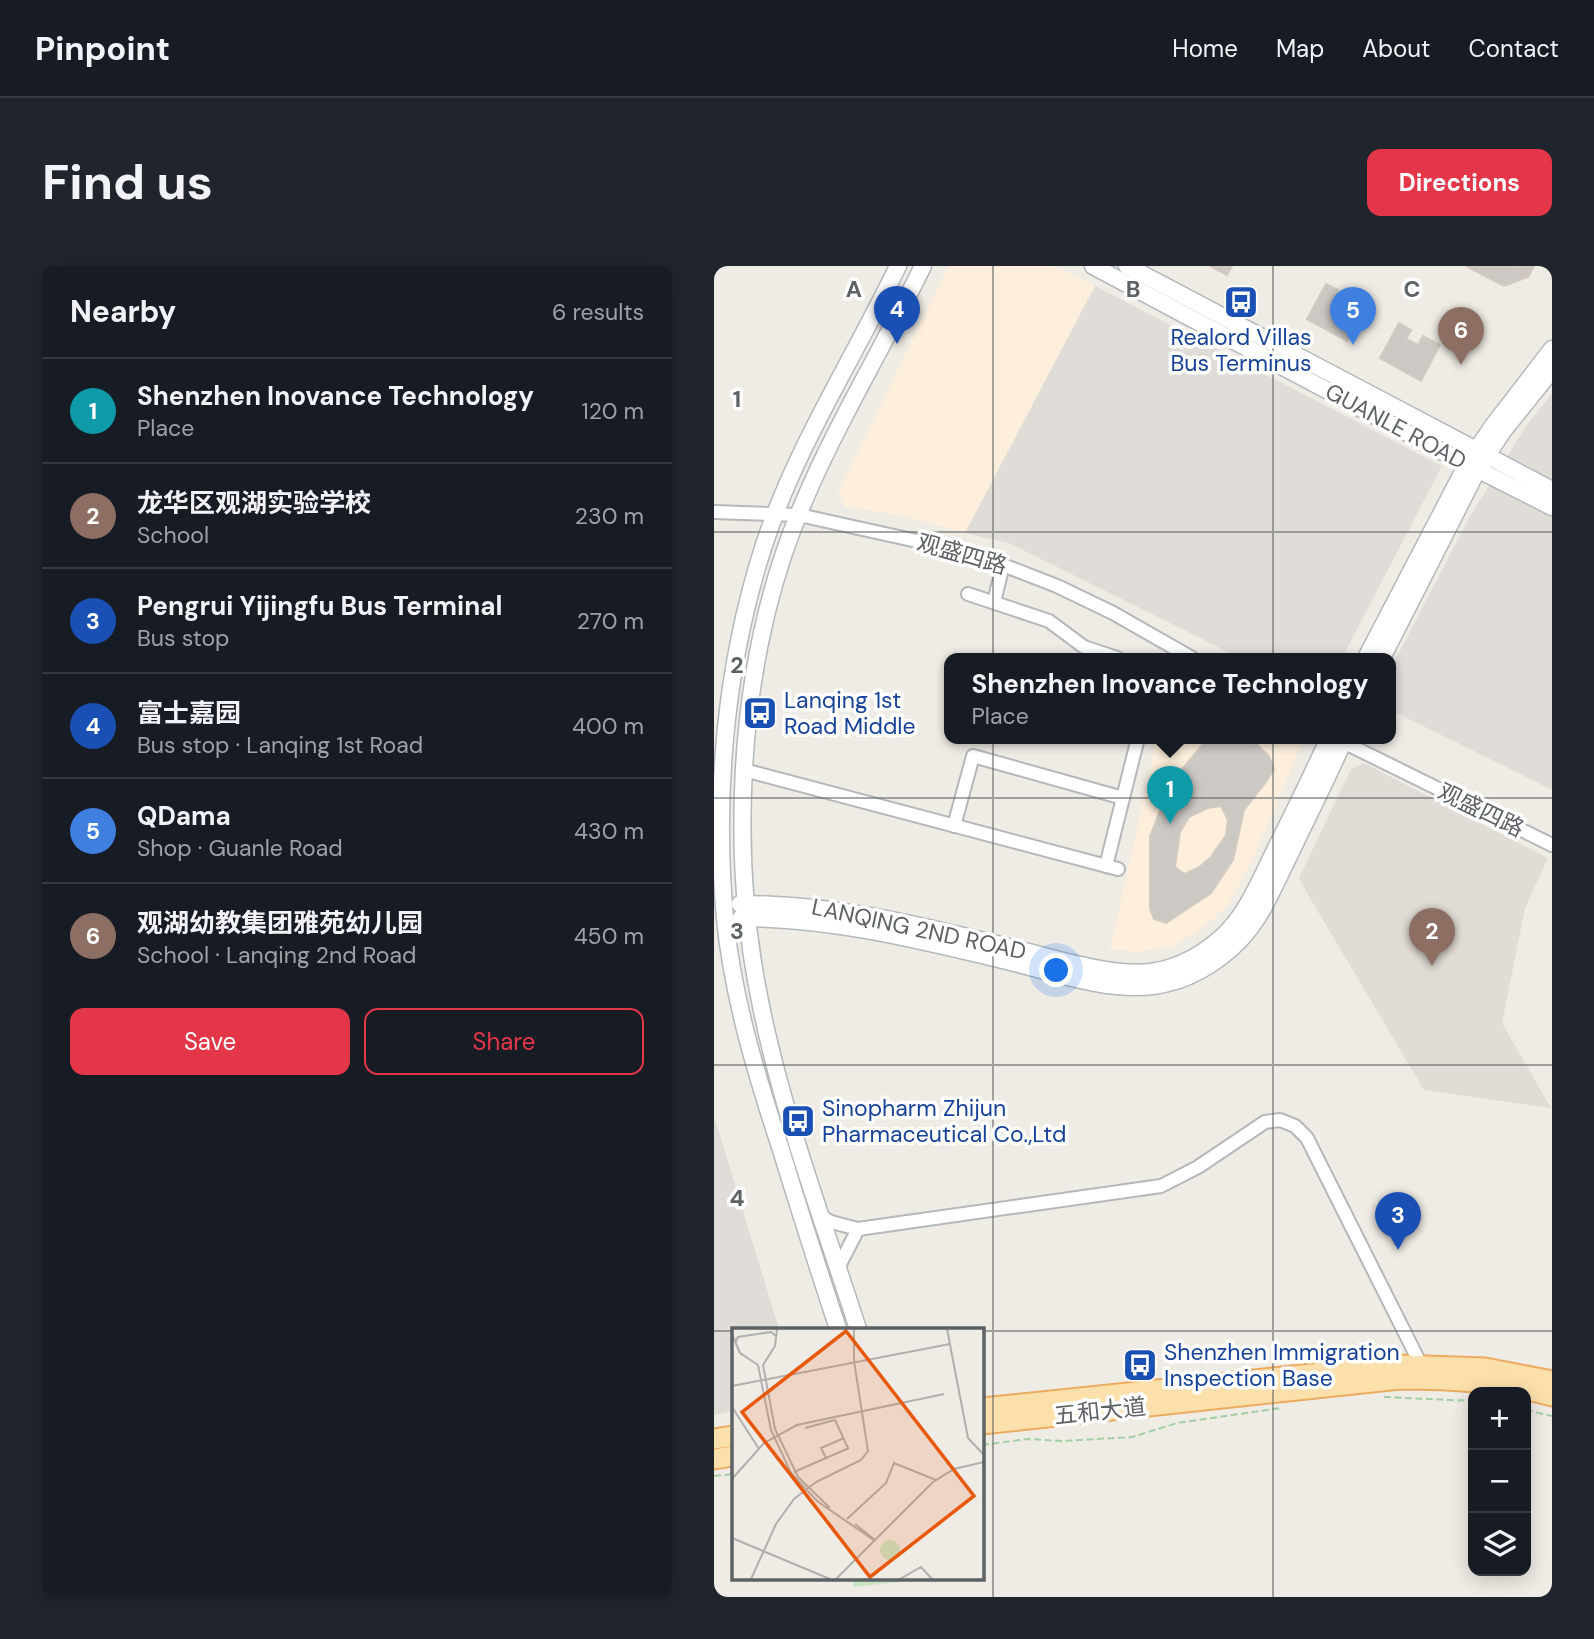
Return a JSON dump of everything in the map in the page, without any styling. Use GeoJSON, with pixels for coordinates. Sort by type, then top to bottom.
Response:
{"type":"FeatureCollection","features":[{"type":"Feature","properties":{"kind":"main road"},"geometry":{"type":"LineString","coordinates":[[984,1408],[1353,1368],[1421,1365],[1485,1368],[1552,1381]]}},
{"type":"Feature","properties":{"kind":"main road","name":"五和大道"},"geometry":{"type":"LineString","coordinates":[[984,1424],[1400,1379],[1482,1382],[1552,1396]]}},
{"type":"Feature","properties":{"kind":"main road"},"geometry":{"type":"LineString","coordinates":[[714,1439],[732,1436]]}},
{"type":"Feature","properties":{"kind":"main road"},"geometry":{"type":"LineString","coordinates":[[714,1459],[732,1456]]}},
{"type":"Feature","properties":{"kind":"street"},"geometry":{"type":"LineString","coordinates":[[838,1328],[754,1063],[741,1009],[719,911],[720,808],[727,713],[735,657],[763,547],[793,469],[818,416],[874,317],[898,266]]}},
{"type":"Feature","properties":{"kind":"street"},"geometry":{"type":"LineString","coordinates":[[858,1328],[768,1037],[758,995],[748,911],[742,808],[744,770],[748,716],[757,661],[784,554],[813,478],[838,426],[893,327],[923,266]]}},
{"type":"Feature","properties":{"kind":"street","name":"GUANLE ROAD"},"geometry":{"type":"LineString","coordinates":[[1093,266],[1476,460],[1552,490]]}},
{"type":"Feature","properties":{"kind":"street","name":"GUANLE ROAD"},"geometry":{"type":"LineString","coordinates":[[1127,266],[1476,460],[1552,507]]}},
{"type":"Feature","properties":{"kind":"street"},"geometry":{"type":"LineString","coordinates":[[1369,653],[1476,460],[1552,349]]}},
{"type":"Feature","properties":{"kind":"street"},"geometry":{"type":"LineString","coordinates":[[1384,653],[1476,460],[1503,432],[1552,370]]}},
{"type":"Feature","properties":{"kind":"street","name":"观盛四路"},"geometry":{"type":"LineString","coordinates":[[714,512],[799,515],[944,547],[1003,565],[1057,586],[1113,613],[1183,653]]}},
{"type":"Feature","properties":{"kind":"street"},"geometry":{"type":"LineString","coordinates":[[993,602],[1003,565]]}},
{"type":"Feature","properties":{"kind":"street"},"geometry":{"type":"LineString","coordinates":[[968,594],[1049,621],[1084,647],[1102,653]]}},
{"type":"Feature","properties":{"kind":"street"},"geometry":{"type":"LineString","coordinates":[[744,770],[1112,868],[1123,798],[1136,744]]}},
{"type":"Feature","properties":{"kind":"street","name":"LANQING 2ND ROAD"},"geometry":{"type":"LineString","coordinates":[[719,911],[748,911],[886,933],[1104,983],[1137,988],[1167,984],[1193,975],[1212,963],[1236,944],[1251,926],[1268,898],[1336,744]]}},
{"type":"Feature","properties":{"kind":"street","name":"观盛四路"},"geometry":{"type":"LineString","coordinates":[[1348,744],[1552,845]]}},
{"type":"Feature","properties":{"kind":"street"},"geometry":{"type":"LineString","coordinates":[[954,826],[973,756],[1123,798]]}},
{"type":"Feature","properties":{"kind":"street"},"geometry":{"type":"LineString","coordinates":[[822,1217],[858,1229],[1161,1186],[1198,1167],[1265,1122],[1280,1120],[1295,1126],[1307,1138],[1421,1365]]}},
{"type":"Feature","properties":{"kind":"street"},"geometry":{"type":"LineString","coordinates":[[838,1268],[858,1229]]}},
{"type":"Feature","properties":{"kind":"path"},"geometry":{"type":"LineString","coordinates":[[1377,1397],[1407,1396],[1468,1401]]}},
{"type":"Feature","properties":{"kind":"path"},"geometry":{"type":"LineString","coordinates":[[984,1445],[1028,1439],[1056,1442],[1132,1437],[1177,1423],[1283,1408]]}},
{"type":"Feature","properties":{"kind":"path"},"geometry":{"type":"LineString","coordinates":[[1531,1410],[1552,1416]]}},
{"type":"Feature","properties":{"kind":"path"},"geometry":{"type":"LineString","coordinates":[[714,1476],[732,1474]]}},
{"type":"Feature","properties":{"kind":"shaded area"},"geometry":{"type":"Polygon","coordinates":[[[948,266],[1054,266],[1095,286],[965,533],[904,516],[845,507],[838,493],[948,266]]]}},
{"type":"Feature","properties":{"kind":"shaded area"},"geometry":{"type":"Polygon","coordinates":[[[1095,286],[1442,466],[1345,653],[1230,653],[1009,543],[965,533],[1095,286]]]}},
{"type":"Feature","properties":{"kind":"shaded area"},"geometry":{"type":"Polygon","coordinates":[[[1552,393],[1552,790],[1396,712],[1396,658],[1469,518],[1526,426],[1552,393]]]}},
{"type":"Feature","properties":{"kind":"shaded area"},"geometry":{"type":"Polygon","coordinates":[[[1156,744],[1302,744],[1253,859],[1229,904],[1201,930],[1170,947],[1139,952],[1110,949],[1156,744]]]}},
{"type":"Feature","properties":{"kind":"shaded area"},"geometry":{"type":"Polygon","coordinates":[[[1364,763],[1548,858],[1525,908],[1502,1023],[1551,1108],[1424,1090],[1307,893],[1299,878],[1351,769],[1364,763]]]}},
{"type":"Feature","properties":{"kind":"shaded area"},"geometry":{"type":"Polygon","coordinates":[[[714,1116],[779,1328],[732,1328],[732,1411],[714,1415],[714,1116]]]}},
{"type":"Feature","properties":{"kind":"green space"},"geometry":{"type":"Polygon","coordinates":[[[852,1580],[915,1580],[854,1587],[852,1580]]]}},
{"type":"Feature","properties":{"kind":"building"},"geometry":{"type":"Polygon","coordinates":[[[1210,266],[1232,266],[1227,275],[1210,266]]]}},
{"type":"Feature","properties":{"kind":"building"},"geometry":{"type":"Polygon","coordinates":[[[1466,266],[1534,266],[1528,277],[1504,286],[1466,266]]]}},
{"type":"Feature","properties":{"kind":"building"},"geometry":{"type":"Polygon","coordinates":[[[1514,266],[1534,266],[1528,277],[1512,270],[1514,266]]]}},
{"type":"Feature","properties":{"kind":"building"},"geometry":{"type":"Polygon","coordinates":[[[1326,284],[1338,290],[1333,299],[1344,306],[1350,296],[1366,306],[1347,341],[1307,319],[1326,284]]]}},
{"type":"Feature","properties":{"kind":"building"},"geometry":{"type":"Polygon","coordinates":[[[1399,323],[1411,330],[1406,339],[1418,345],[1423,336],[1440,345],[1421,381],[1380,358],[1399,323]]]}},
{"type":"Feature","properties":{"kind":"building"},"geometry":{"type":"Polygon","coordinates":[[[1203,744],[1256,744],[1269,756],[1274,769],[1244,810],[1233,860],[1211,893],[1166,923],[1154,919],[1150,909],[1150,837],[1170,784],[1203,744]],[[1221,806],[1208,808],[1189,817],[1180,832],[1175,867],[1184,874],[1198,868],[1210,858],[1226,835],[1228,820],[1221,806]]]}},
{"type":"Feature","properties":{"kind":"place","name":"Realord Villas Bus Terminus"},"geometry":{"type":"Point","coordinates":[1241,302]}},
{"type":"Feature","properties":{"kind":"place","name":"富士嘉园"},"geometry":{"type":"Point","coordinates":[897,344]}},
{"type":"Feature","properties":{"kind":"place","name":"QDama"},"geometry":{"type":"Point","coordinates":[1353,345]}},
{"type":"Feature","properties":{"kind":"place","name":"观湖幼教集团雅苑幼儿园"},"geometry":{"type":"Point","coordinates":[1461,365]}},
{"type":"Feature","properties":{"kind":"place","name":"Lanqing 1st Road Middle"},"geometry":{"type":"Point","coordinates":[760,713]}},
{"type":"Feature","properties":{"kind":"place","name":"Shenzhen Inovance Technology"},"geometry":{"type":"Point","coordinates":[1170,824]}},
{"type":"Feature","properties":{"kind":"place","name":"龙华区观湖实验学校"},"geometry":{"type":"Point","coordinates":[1432,966]}},
{"type":"Feature","properties":{"kind":"place","name":"Sinopharm Zhijun Pharmaceutical Co.,Ltd"},"geometry":{"type":"Point","coordinates":[798,1121]}},
{"type":"Feature","properties":{"kind":"place","name":"Pengrui Yijingfu Bus Terminal"},"geometry":{"type":"Point","coordinates":[1398,1250]}},
{"type":"Feature","properties":{"kind":"place","name":"Shenzhen Immigration Inspection Base"},"geometry":{"type":"Point","coordinates":[1140,1365]}}]}
